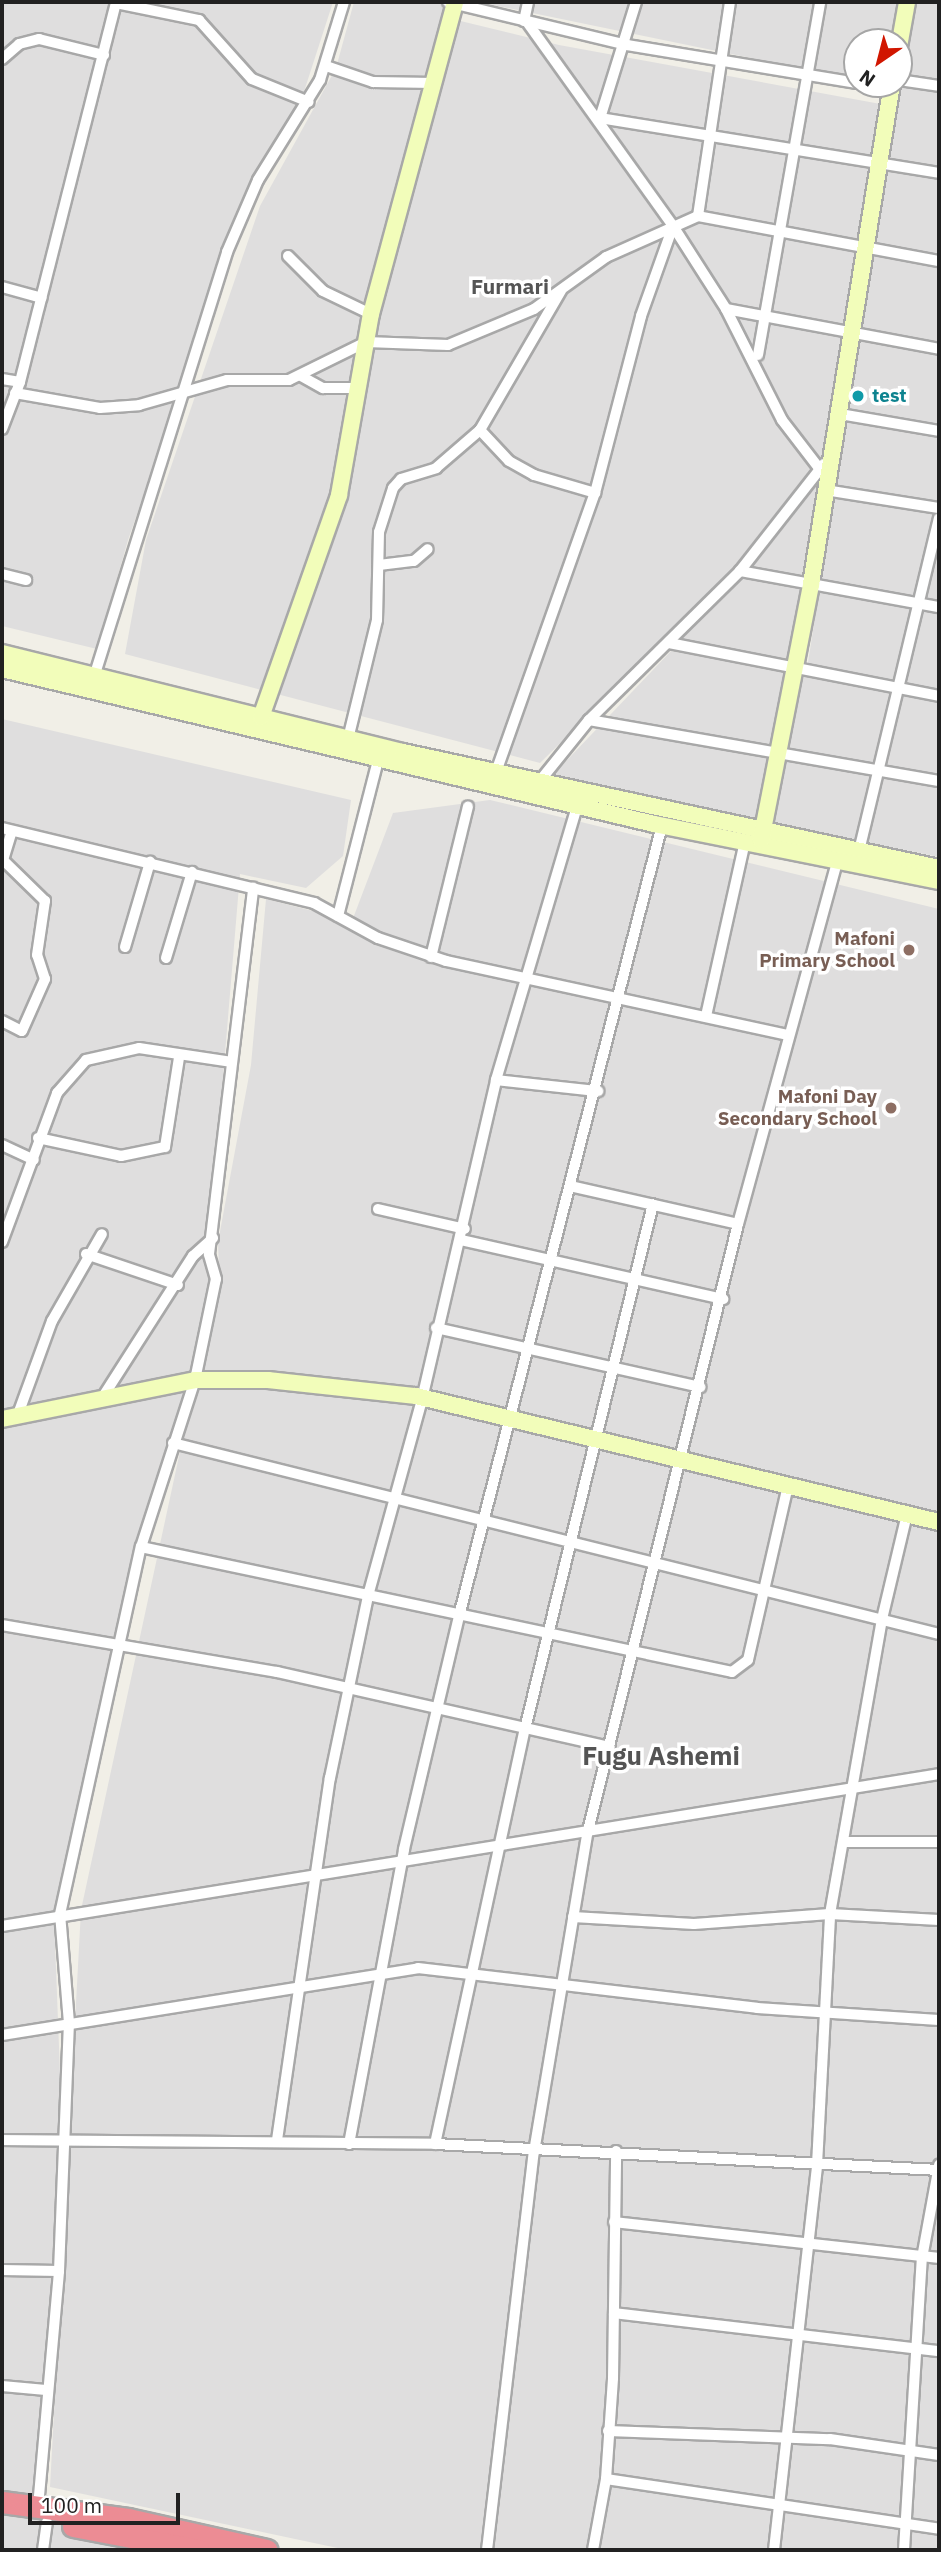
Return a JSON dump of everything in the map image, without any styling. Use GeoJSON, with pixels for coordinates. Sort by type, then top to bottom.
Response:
{"type":"FeatureCollection","features":[{"type":"Feature","properties":{"kind":"highway"},"geometry":{"type":"LineString","coordinates":[[2,2502],[171,2547],[199,2550]]}},
{"type":"Feature","properties":{"kind":"highway"},"geometry":{"type":"LineString","coordinates":[[2,2516],[43,2514],[267,2550]]}},
{"type":"Feature","properties":{"kind":"street"},"geometry":{"type":"LineString","coordinates":[[2,429],[20,382],[116,2],[199,20],[252,79],[309,102]]}},
{"type":"Feature","properties":{"kind":"street"},"geometry":{"type":"LineString","coordinates":[[94,677],[227,252],[258,180],[309,102],[326,66],[344,2]]}},
{"type":"Feature","properties":{"kind":"street"},"geometry":{"type":"LineString","coordinates":[[261,717],[339,495],[371,314],[434,83],[452,2],[627,45],[843,81]]}},
{"type":"Feature","properties":{"kind":"street"},"geometry":{"type":"LineString","coordinates":[[528,2],[525,21],[600,118],[726,309],[749,365],[825,464]]}},
{"type":"Feature","properties":{"kind":"street"},"geometry":{"type":"LineString","coordinates":[[600,118],[627,45],[636,2]]}},
{"type":"Feature","properties":{"kind":"street"},"geometry":{"type":"LineString","coordinates":[[698,216],[707,134],[730,2]]}},
{"type":"Feature","properties":{"kind":"street"},"geometry":{"type":"LineString","coordinates":[[758,355],[767,316],[779,232],[820,2]]}},
{"type":"Feature","properties":{"kind":"street"},"geometry":{"type":"LineString","coordinates":[[902,28],[907,2]]}},
{"type":"Feature","properties":{"kind":"street"},"geometry":{"type":"LineString","coordinates":[[2,60],[19,44],[38,40],[104,55]]}},
{"type":"Feature","properties":{"kind":"street"},"geometry":{"type":"LineString","coordinates":[[326,66],[373,82],[434,83]]}},
{"type":"Feature","properties":{"kind":"street"},"geometry":{"type":"LineString","coordinates":[[913,85],[939,86]]}},
{"type":"Feature","properties":{"kind":"street"},"geometry":{"type":"LineString","coordinates":[[706,1016],[778,755],[811,584],[825,490],[825,464],[840,414],[854,335],[869,247],[879,162],[891,98]]}},
{"type":"Feature","properties":{"kind":"street"},"geometry":{"type":"LineString","coordinates":[[600,118],[939,173]]}},
{"type":"Feature","properties":{"kind":"street"},"geometry":{"type":"LineString","coordinates":[[15,393],[100,408],[139,405],[186,388],[301,376],[366,342],[448,345],[524,314],[565,286],[673,226],[698,216],[939,261]]}},
{"type":"Feature","properties":{"kind":"street"},"geometry":{"type":"LineString","coordinates":[[496,772],[595,493],[641,316],[673,226]]}},
{"type":"Feature","properties":{"kind":"street"},"geometry":{"type":"LineString","coordinates":[[288,256],[323,291],[371,314]]}},
{"type":"Feature","properties":{"kind":"street"},"geometry":{"type":"LineString","coordinates":[[348,739],[377,620],[379,532],[393,488],[401,479],[436,468],[480,430],[565,286]]}},
{"type":"Feature","properties":{"kind":"street"},"geometry":{"type":"LineString","coordinates":[[2,287],[41,298]]}},
{"type":"Feature","properties":{"kind":"street"},"geometry":{"type":"LineString","coordinates":[[726,309],[939,349]]}},
{"type":"Feature","properties":{"kind":"street"},"geometry":{"type":"LineString","coordinates":[[301,376],[323,388],[358,388]]}},
{"type":"Feature","properties":{"kind":"street"},"geometry":{"type":"LineString","coordinates":[[2,379],[20,382]]}},
{"type":"Feature","properties":{"kind":"street"},"geometry":{"type":"LineString","coordinates":[[840,414],[939,431]]}},
{"type":"Feature","properties":{"kind":"street"},"geometry":{"type":"LineString","coordinates":[[480,430],[509,461],[534,475],[595,493]]}},
{"type":"Feature","properties":{"kind":"street"},"geometry":{"type":"LineString","coordinates":[[539,782],[589,720],[740,572],[825,464]]}},
{"type":"Feature","properties":{"kind":"street"},"geometry":{"type":"LineString","coordinates":[[825,490],[939,508]]}},
{"type":"Feature","properties":{"kind":"street"},"geometry":{"type":"LineString","coordinates":[[859,851],[939,518]]}},
{"type":"Feature","properties":{"kind":"street"},"geometry":{"type":"LineString","coordinates":[[379,565],[414,561],[428,550]]}},
{"type":"Feature","properties":{"kind":"street"},"geometry":{"type":"LineString","coordinates":[[740,572],[939,607]]}},
{"type":"Feature","properties":{"kind":"street"},"geometry":{"type":"LineString","coordinates":[[2,574],[26,580]]}},
{"type":"Feature","properties":{"kind":"street"},"geometry":{"type":"LineString","coordinates":[[669,643],[939,696]]}},
{"type":"Feature","properties":{"kind":"street"},"geometry":{"type":"LineString","coordinates":[[2,653],[348,739],[380,754],[496,772],[837,861],[939,881]]}},
{"type":"Feature","properties":{"kind":"street"},"geometry":{"type":"LineString","coordinates":[[2,669],[380,754],[577,806],[662,825],[859,851],[939,867]]}},
{"type":"Feature","properties":{"kind":"street"},"geometry":{"type":"LineString","coordinates":[[589,720],[939,781]]}},
{"type":"Feature","properties":{"kind":"street"},"geometry":{"type":"LineString","coordinates":[[338,916],[380,754]]}},
{"type":"Feature","properties":{"kind":"street"},"geometry":{"type":"LineString","coordinates":[[431,957],[468,806]]}},
{"type":"Feature","properties":{"kind":"street"},"geometry":{"type":"LineString","coordinates":[[277,2140],[316,1875],[369,1592],[391,1500],[422,1399],[436,1328],[463,1234],[496,1080],[523,979],[577,806]]}},
{"type":"Feature","properties":{"kind":"street"},"geometry":{"type":"LineString","coordinates":[[348,2144],[403,1858],[460,1612],[512,1419],[545,1260],[598,1091],[616,996],[662,825]]}},
{"type":"Feature","properties":{"kind":"street"},"geometry":{"type":"LineString","coordinates":[[2,1020],[22,1031],[45,979],[37,955],[45,901],[3,860],[7,830],[253,888],[338,916],[431,957],[788,1035]]}},
{"type":"Feature","properties":{"kind":"street"},"geometry":{"type":"LineString","coordinates":[[487,2550],[534,2152],[559,1983],[588,1831],[655,1559],[684,1459],[738,1224],[837,861]]}},
{"type":"Feature","properties":{"kind":"street"},"geometry":{"type":"LineString","coordinates":[[125,947],[150,862]]}},
{"type":"Feature","properties":{"kind":"street"},"geometry":{"type":"LineString","coordinates":[[166,958],[192,872]]}},
{"type":"Feature","properties":{"kind":"street"},"geometry":{"type":"LineString","coordinates":[[43,2550],[46,2390],[59,2271],[69,2023],[60,1914],[141,1548],[195,1380],[216,1279],[213,1238],[253,888]]}},
{"type":"Feature","properties":{"kind":"street"},"geometry":{"type":"LineString","coordinates":[[2,1242],[4,1221],[34,1160],[38,1138],[57,1093],[86,1060],[139,1048],[179,1058],[232,1062]]}},
{"type":"Feature","properties":{"kind":"street"},"geometry":{"type":"LineString","coordinates":[[38,1138],[121,1156],[165,1147],[179,1058]]}},
{"type":"Feature","properties":{"kind":"street"},"geometry":{"type":"LineString","coordinates":[[496,1080],[598,1091]]}},
{"type":"Feature","properties":{"kind":"street"},"geometry":{"type":"LineString","coordinates":[[2,1145],[34,1160]]}},
{"type":"Feature","properties":{"kind":"street"},"geometry":{"type":"LineString","coordinates":[[570,1186],[738,1224]]}},
{"type":"Feature","properties":{"kind":"street"},"geometry":{"type":"LineString","coordinates":[[435,2144],[477,1970],[525,1729],[550,1633],[610,1368],[653,1204]]}},
{"type":"Feature","properties":{"kind":"street"},"geometry":{"type":"LineString","coordinates":[[378,1209],[545,1260],[723,1298]]}},
{"type":"Feature","properties":{"kind":"street"},"geometry":{"type":"LineString","coordinates":[[10,1418],[52,1321],[86,1254],[102,1234]]}},
{"type":"Feature","properties":{"kind":"street"},"geometry":{"type":"LineString","coordinates":[[104,1395],[178,1285],[193,1256],[213,1238]]}},
{"type":"Feature","properties":{"kind":"street"},"geometry":{"type":"LineString","coordinates":[[86,1254],[178,1285]]}},
{"type":"Feature","properties":{"kind":"street"},"geometry":{"type":"LineString","coordinates":[[436,1328],[527,1345],[610,1368],[700,1387]]}},
{"type":"Feature","properties":{"kind":"street"},"geometry":{"type":"LineString","coordinates":[[10,1418],[104,1395],[195,1380],[268,1380],[422,1399],[684,1459],[939,1522]]}},
{"type":"Feature","properties":{"kind":"street"},"geometry":{"type":"LineString","coordinates":[[173,1443],[391,1500],[655,1559],[939,1634]]}},
{"type":"Feature","properties":{"kind":"street"},"geometry":{"type":"LineString","coordinates":[[141,1548],[369,1592],[632,1651],[743,1669],[788,1486]]}},
{"type":"Feature","properties":{"kind":"street"},"geometry":{"type":"LineString","coordinates":[[774,2550],[806,2241],[817,2165],[830,1914],[882,1619],[907,1514]]}},
{"type":"Feature","properties":{"kind":"street"},"geometry":{"type":"LineString","coordinates":[[2,1625],[121,1644],[351,1687],[610,1747]]}},
{"type":"Feature","properties":{"kind":"street"},"geometry":{"type":"LineString","coordinates":[[2,1926],[60,1914],[316,1875],[504,1841],[588,1831],[851,1786],[939,1774]]}},
{"type":"Feature","properties":{"kind":"street"},"geometry":{"type":"LineString","coordinates":[[844,1842],[939,1842]]}},
{"type":"Feature","properties":{"kind":"street"},"geometry":{"type":"LineString","coordinates":[[573,1917],[694,1924],[830,1914],[939,1920]]}},
{"type":"Feature","properties":{"kind":"street"},"geometry":{"type":"LineString","coordinates":[[2,2035],[69,2023],[257,1999],[299,1986],[378,1977],[418,1968],[477,1970],[559,1983],[826,2013],[939,2020]]}},
{"type":"Feature","properties":{"kind":"street"},"geometry":{"type":"LineString","coordinates":[[2,2140],[277,2140],[348,2144],[435,2144],[534,2152],[616,2151],[817,2165],[939,2168],[922,2258],[904,2550]]}},
{"type":"Feature","properties":{"kind":"street"},"geometry":{"type":"LineString","coordinates":[[593,2550],[606,2479],[614,2313],[616,2151]]}},
{"type":"Feature","properties":{"kind":"street"},"geometry":{"type":"LineString","coordinates":[[614,2222],[806,2241],[922,2258],[939,2258]]}},
{"type":"Feature","properties":{"kind":"street"},"geometry":{"type":"LineString","coordinates":[[2,2270],[59,2271]]}},
{"type":"Feature","properties":{"kind":"street"},"geometry":{"type":"LineString","coordinates":[[614,2313],[916,2351],[939,2351]]}},
{"type":"Feature","properties":{"kind":"street"},"geometry":{"type":"LineString","coordinates":[[2,2386],[46,2390]]}},
{"type":"Feature","properties":{"kind":"street"},"geometry":{"type":"LineString","coordinates":[[608,2431],[786,2437],[939,2455]]}},
{"type":"Feature","properties":{"kind":"street"},"geometry":{"type":"LineString","coordinates":[[606,2479],[939,2529]]}},
{"type":"Feature","properties":{"kind":"shaded area"},"geometry":{"type":"Polygon","coordinates":[[[2,2],[333,2],[299,107],[249,192],[128,540],[97,649],[2,626],[2,2]]]}},
{"type":"Feature","properties":{"kind":"shaded area"},"geometry":{"type":"Polygon","coordinates":[[[354,2],[442,2],[444,17],[559,45],[886,105],[794,662],[669,636],[540,763],[125,654],[146,540],[260,206],[336,68],[354,2]]]}},
{"type":"Feature","properties":{"kind":"shaded area"},"geometry":{"type":"Polygon","coordinates":[[[479,2],[939,2],[939,857],[550,778],[671,651],[806,675],[897,98],[913,98],[913,28],[843,28],[843,77],[479,2]]]}},
{"type":"Feature","properties":{"kind":"shaded area"},"geometry":{"type":"Polygon","coordinates":[[[2,719],[351,800],[343,856],[306,888],[240,874],[210,1233],[217,1270],[54,1916],[63,2152],[42,2499],[233,2550],[2,2550],[2,719]]]}},
{"type":"Feature","properties":{"kind":"shaded area"},"geometry":{"type":"Polygon","coordinates":[[[490,800],[939,909],[939,2550],[347,2550],[50,2487],[81,1910],[219,1271],[218,1242],[251,1065],[266,899],[352,921],[393,813],[490,800]]]}},
{"type":"Feature","properties":{"kind":"place","name":"test"},"geometry":{"type":"Point","coordinates":[858,396]}},
{"type":"Feature","properties":{"kind":"place","name":"Mafoni Primary School"},"geometry":{"type":"Point","coordinates":[909,950]}},
{"type":"Feature","properties":{"kind":"place","name":"Mafoni Day Secondary School"},"geometry":{"type":"Point","coordinates":[891,1108]}},
{"type":"Feature","properties":{"kind":"district","name":"Furmari"},"geometry":{"type":"Point","coordinates":[510,286]}},
{"type":"Feature","properties":{"kind":"district","name":"Fugu Ashemi"},"geometry":{"type":"Point","coordinates":[661,1756]}}]}
